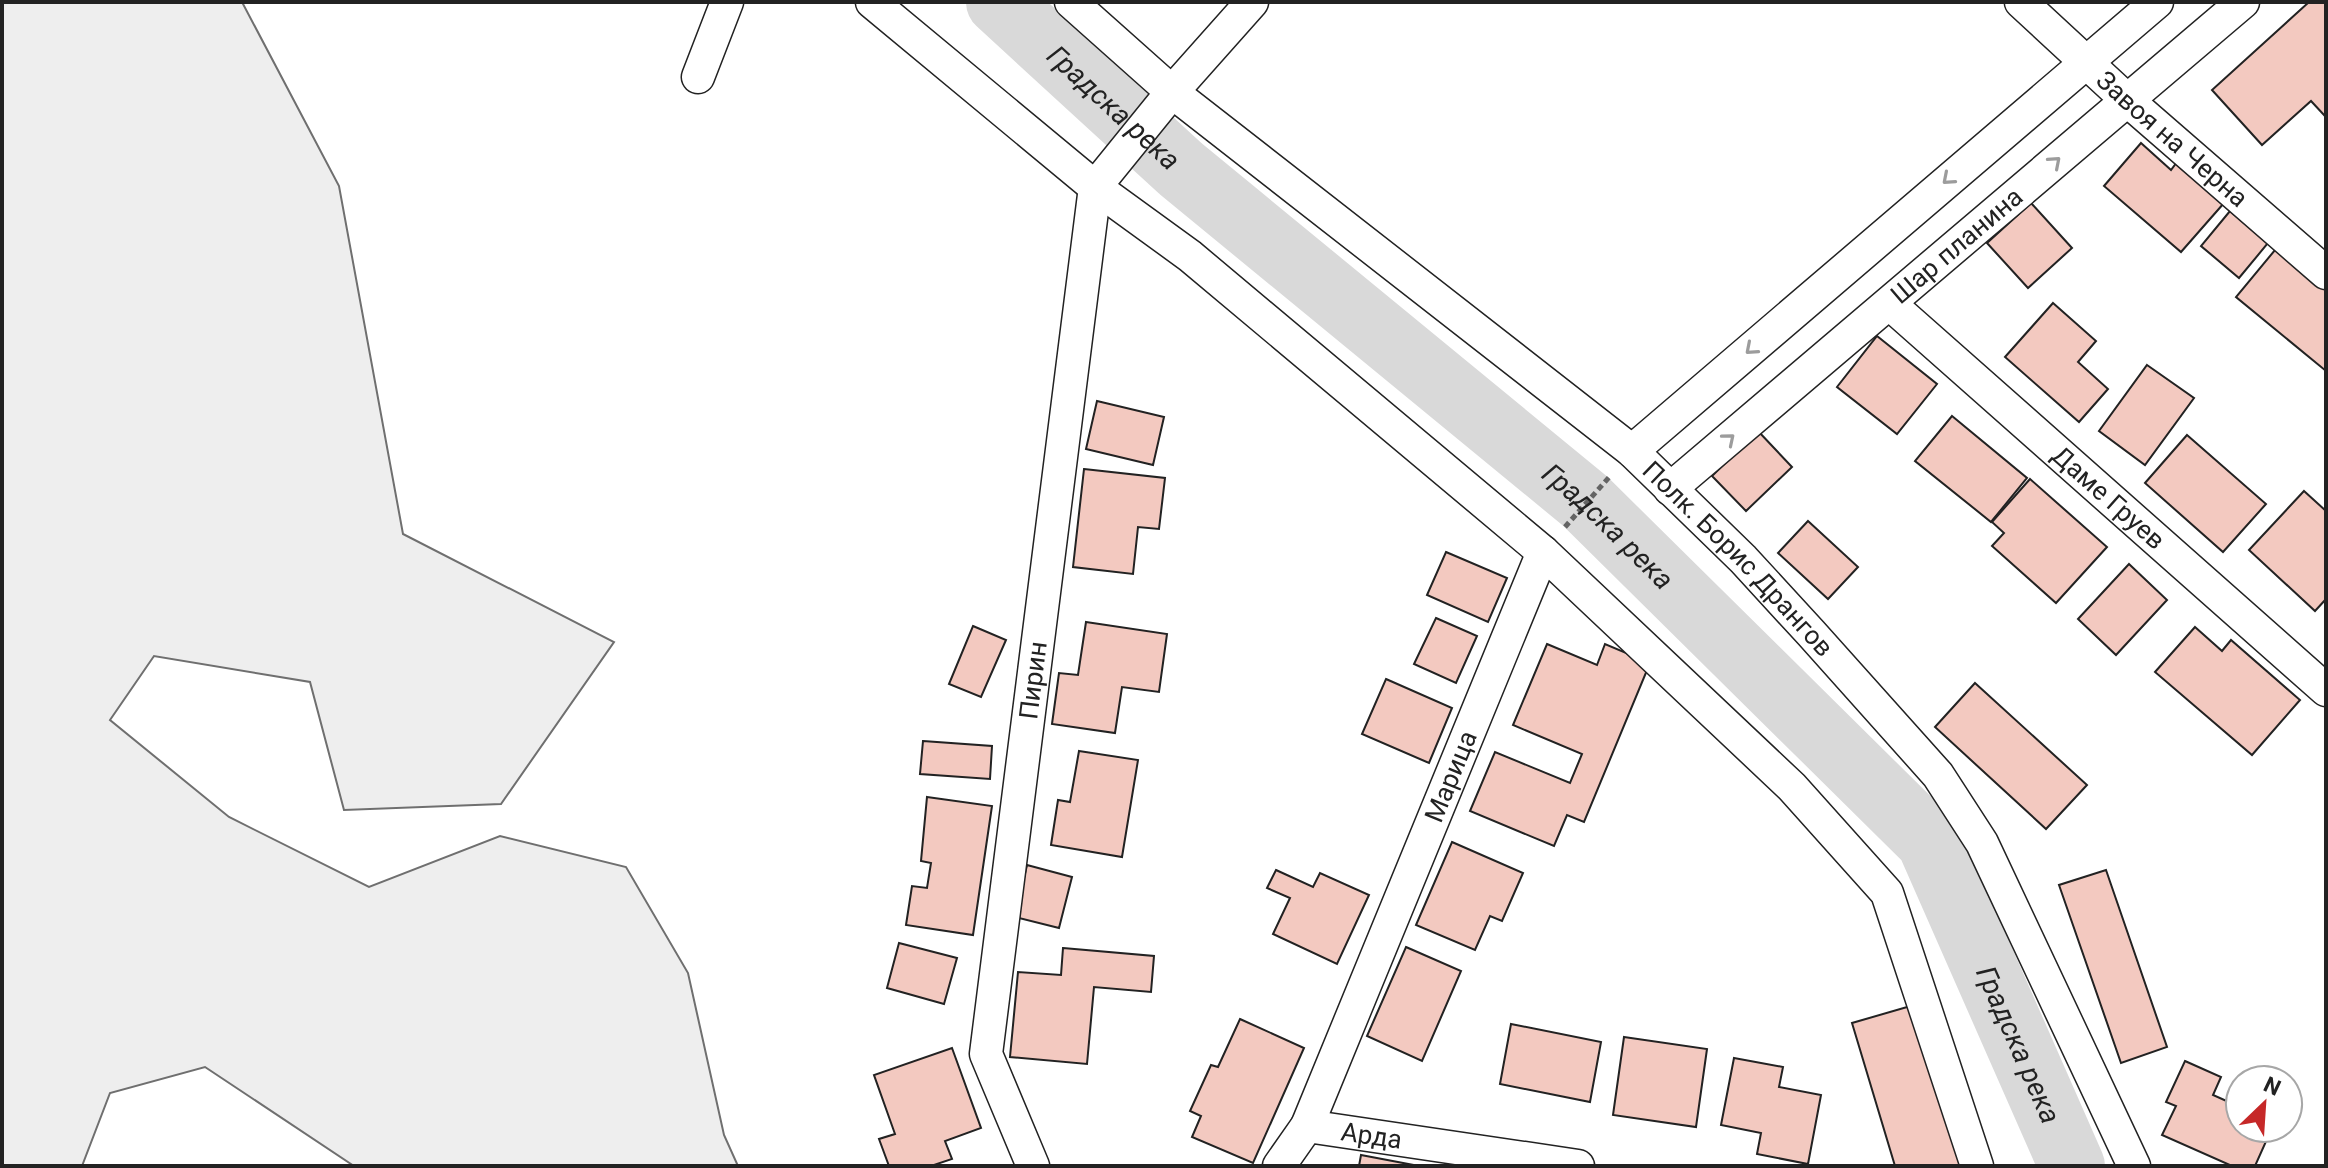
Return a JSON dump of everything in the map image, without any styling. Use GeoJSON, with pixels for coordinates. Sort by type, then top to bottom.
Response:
{"type":"FeatureCollection","features":[{"type":"Feature","properties":{"kind":"street"},"geometry":{"type":"LineString","coordinates":[[698,77],[727,2]]}},
{"type":"Feature","properties":{"kind":"street"},"geometry":{"type":"LineString","coordinates":[[872,2],[1095,187],[1190,256],[1543,552],[1792,787],[1887,893],[1977,1166]]}},
{"type":"Feature","properties":{"kind":"street","name":"Полк. Борис Дрангов"},"geometry":{"type":"LineString","coordinates":[[1071,2],[1172,92],[1632,451],[1743,559],[1938,775],[1982,843],[2134,1166]]}},
{"type":"Feature","properties":{"kind":"street"},"geometry":{"type":"LineString","coordinates":[[1095,187],[1172,92],[1252,2]]}},
{"type":"Feature","properties":{"kind":"street","name":"Завоя на Черна"},"geometry":{"type":"LineString","coordinates":[[2021,2],[2127,100],[2326,273]]}},
{"type":"Feature","properties":{"kind":"street"},"geometry":{"type":"LineString","coordinates":[[1632,451],[2157,2]]}},
{"type":"Feature","properties":{"kind":"street","name":"Шар планина"},"geometry":{"type":"LineString","coordinates":[[1670,489],[2243,2]]}},
{"type":"Feature","properties":{"kind":"street","name":"Пирин"},"geometry":{"type":"LineString","coordinates":[[1033,1166],[986,1054],[1095,187]]}},
{"type":"Feature","properties":{"kind":"street","name":"Даме Груев"},"geometry":{"type":"LineString","coordinates":[[1890,304],[2326,690]]}},
{"type":"Feature","properties":{"kind":"street","name":"Марица"},"geometry":{"type":"LineString","coordinates":[[1307,1126],[1543,552]]}},
{"type":"Feature","properties":{"kind":"street","name":"Арда"},"geometry":{"type":"LineString","coordinates":[[1279,1166],[1307,1126],[1578,1166]]}},
{"type":"Feature","properties":{"kind":"path"},"geometry":{"type":"LineString","coordinates":[[1543,552],[1632,451]]}},
{"type":"Feature","properties":{"kind":"shaded area"},"geometry":{"type":"Polygon","coordinates":[[[2,2],[242,2],[339,186],[403,534],[614,642],[501,804],[344,810],[310,682],[154,656],[110,720],[229,817],[369,887],[500,836],[626,867],[688,973],[724,1135],[738,1166],[354,1166],[205,1067],[110,1093],[82,1166],[2,1166],[2,2]]]}},
{"type":"Feature","properties":{"kind":"building"},"geometry":{"type":"Polygon","coordinates":[[[2309,2],[2326,2],[2326,113],[2324,115],[2311,101],[2262,145],[2212,90],[2309,2]]]}},
{"type":"Feature","properties":{"kind":"building"},"geometry":{"type":"Polygon","coordinates":[[[2141,143],[2171,170],[2177,162],[2224,203],[2181,252],[2104,186],[2141,143]]]}},
{"type":"Feature","properties":{"kind":"building"},"geometry":{"type":"Polygon","coordinates":[[[2031,203],[2072,248],[2028,288],[1987,243],[2031,203]]]}},
{"type":"Feature","properties":{"kind":"building"},"geometry":{"type":"Polygon","coordinates":[[[2230,211],[2268,243],[2239,278],[2201,246],[2230,211]]]}},
{"type":"Feature","properties":{"kind":"building"},"geometry":{"type":"Polygon","coordinates":[[[2280,244],[2326,283],[2326,371],[2236,297],[2280,244]]]}},
{"type":"Feature","properties":{"kind":"building"},"geometry":{"type":"Polygon","coordinates":[[[2053,303],[2096,341],[2078,362],[2108,389],[2079,422],[2005,357],[2053,303]]]}},
{"type":"Feature","properties":{"kind":"building"},"geometry":{"type":"Polygon","coordinates":[[[1877,336],[1937,384],[1897,434],[1837,387],[1877,336]]]}},
{"type":"Feature","properties":{"kind":"building"},"geometry":{"type":"Polygon","coordinates":[[[2147,365],[2194,398],[2145,465],[2099,431],[2147,365]]]}},
{"type":"Feature","properties":{"kind":"building"},"geometry":{"type":"Polygon","coordinates":[[[1097,401],[1164,417],[1153,465],[1086,449],[1097,401]]]}},
{"type":"Feature","properties":{"kind":"building"},"geometry":{"type":"Polygon","coordinates":[[[1952,416],[2027,478],[1991,522],[1915,461],[1952,416]]]}},
{"type":"Feature","properties":{"kind":"building"},"geometry":{"type":"Polygon","coordinates":[[[1758,431],[1792,467],[1746,511],[1712,476],[1758,431]]]}},
{"type":"Feature","properties":{"kind":"building"},"geometry":{"type":"Polygon","coordinates":[[[2187,435],[2266,504],[2223,552],[2145,483],[2187,435]]]}},
{"type":"Feature","properties":{"kind":"building"},"geometry":{"type":"Polygon","coordinates":[[[1084,469],[1165,478],[1159,529],[1138,527],[1133,574],[1073,567],[1084,469]]]}},
{"type":"Feature","properties":{"kind":"building"},"geometry":{"type":"Polygon","coordinates":[[[2030,479],[2107,547],[2056,603],[1992,546],[2004,533],[1992,522],[2030,479]]]}},
{"type":"Feature","properties":{"kind":"building"},"geometry":{"type":"Polygon","coordinates":[[[2304,491],[2326,511],[2326,599],[2315,611],[2249,550],[2304,491]]]}},
{"type":"Feature","properties":{"kind":"building"},"geometry":{"type":"Polygon","coordinates":[[[1808,521],[1858,567],[1828,599],[1778,553],[1808,521]]]}},
{"type":"Feature","properties":{"kind":"building"},"geometry":{"type":"Polygon","coordinates":[[[1446,552],[1507,578],[1488,622],[1427,595],[1446,552]]]}},
{"type":"Feature","properties":{"kind":"building"},"geometry":{"type":"Polygon","coordinates":[[[2129,564],[2167,600],[2116,655],[2078,619],[2129,564]]]}},
{"type":"Feature","properties":{"kind":"building"},"geometry":{"type":"Polygon","coordinates":[[[1436,618],[1477,636],[1456,683],[1414,664],[1436,618]]]}},
{"type":"Feature","properties":{"kind":"building"},"geometry":{"type":"Polygon","coordinates":[[[1086,622],[1167,634],[1159,692],[1122,687],[1115,733],[1052,724],[1059,673],[1078,675],[1086,622]]]}},
{"type":"Feature","properties":{"kind":"building"},"geometry":{"type":"Polygon","coordinates":[[[973,626],[1006,640],[981,697],[949,684],[973,626]]]}},
{"type":"Feature","properties":{"kind":"building"},"geometry":{"type":"Polygon","coordinates":[[[2195,627],[2222,651],[2231,640],[2300,700],[2252,755],[2155,672],[2195,627]]]}},
{"type":"Feature","properties":{"kind":"building"},"geometry":{"type":"Polygon","coordinates":[[[1547,644],[1597,665],[1605,644],[1650,663],[1584,822],[1567,815],[1554,846],[1470,811],[1495,752],[1570,783],[1582,754],[1513,725],[1547,644]]]}},
{"type":"Feature","properties":{"kind":"building"},"geometry":{"type":"Polygon","coordinates":[[[1386,679],[1452,708],[1429,763],[1362,734],[1386,679]]]}},
{"type":"Feature","properties":{"kind":"building"},"geometry":{"type":"Polygon","coordinates":[[[1975,683],[2087,785],[2046,829],[1935,727],[1975,683]]]}},
{"type":"Feature","properties":{"kind":"building"},"geometry":{"type":"Polygon","coordinates":[[[923,741],[992,746],[990,779],[920,774],[923,741]]]}},
{"type":"Feature","properties":{"kind":"building"},"geometry":{"type":"Polygon","coordinates":[[[1079,751],[1138,760],[1122,857],[1051,845],[1058,800],[1070,802],[1079,751]]]}},
{"type":"Feature","properties":{"kind":"building"},"geometry":{"type":"Polygon","coordinates":[[[927,797],[992,806],[973,935],[906,925],[912,886],[927,888],[931,863],[921,861],[927,797]]]}},
{"type":"Feature","properties":{"kind":"building"},"geometry":{"type":"Polygon","coordinates":[[[1452,842],[1523,873],[1502,921],[1490,916],[1475,950],[1416,925],[1452,842]]]}},
{"type":"Feature","properties":{"kind":"building"},"geometry":{"type":"Polygon","coordinates":[[[1027,865],[1072,877],[1059,928],[1015,917],[1027,865]]]}},
{"type":"Feature","properties":{"kind":"building"},"geometry":{"type":"Polygon","coordinates":[[[1276,870],[1313,887],[1320,873],[1369,895],[1337,964],[1273,934],[1290,898],[1267,888],[1276,870]]]}},
{"type":"Feature","properties":{"kind":"building"},"geometry":{"type":"Polygon","coordinates":[[[2106,870],[2167,1047],[2121,1063],[2059,885],[2106,870]]]}},
{"type":"Feature","properties":{"kind":"building"},"geometry":{"type":"Polygon","coordinates":[[[899,943],[957,958],[944,1004],[887,988],[899,943]]]}},
{"type":"Feature","properties":{"kind":"building"},"geometry":{"type":"Polygon","coordinates":[[[1406,947],[1461,971],[1422,1061],[1367,1036],[1406,947]]]}},
{"type":"Feature","properties":{"kind":"building"},"geometry":{"type":"Polygon","coordinates":[[[1063,948],[1154,956],[1151,992],[1094,987],[1087,1064],[1010,1057],[1018,972],[1061,975],[1063,948]]]}},
{"type":"Feature","properties":{"kind":"building"},"geometry":{"type":"Polygon","coordinates":[[[1914,1005],[1962,1166],[1895,1166],[1852,1023],[1914,1005]]]}},
{"type":"Feature","properties":{"kind":"building"},"geometry":{"type":"Polygon","coordinates":[[[1240,1019],[1304,1048],[1253,1163],[1192,1137],[1201,1116],[1190,1111],[1211,1065],[1218,1067],[1240,1019]]]}},
{"type":"Feature","properties":{"kind":"building"},"geometry":{"type":"Polygon","coordinates":[[[1511,1024],[1601,1042],[1590,1102],[1500,1084],[1511,1024]]]}},
{"type":"Feature","properties":{"kind":"building"},"geometry":{"type":"Polygon","coordinates":[[[1624,1037],[1707,1049],[1696,1127],[1613,1115],[1624,1037]]]}},
{"type":"Feature","properties":{"kind":"building"},"geometry":{"type":"Polygon","coordinates":[[[952,1048],[981,1128],[945,1141],[952,1159],[931,1166],[889,1166],[879,1139],[895,1134],[874,1075],[952,1048]]]}},
{"type":"Feature","properties":{"kind":"building"},"geometry":{"type":"Polygon","coordinates":[[[1734,1058],[1783,1067],[1779,1087],[1821,1095],[1808,1164],[1757,1154],[1761,1133],[1721,1125],[1734,1058]]]}},
{"type":"Feature","properties":{"kind":"building"},"geometry":{"type":"Polygon","coordinates":[[[2185,1061],[2221,1077],[2213,1095],[2224,1100],[2224,1144],[2265,1144],[2255,1166],[2232,1166],[2162,1135],[2176,1106],[2166,1102],[2185,1061]]]}},
{"type":"Feature","properties":{"kind":"building"},"geometry":{"type":"Polygon","coordinates":[[[1361,1155],[1419,1166],[1359,1166],[1361,1155]]]}},
{"type":"Feature","properties":{"kind":"waterway","name":"Градска река"},"geometry":{"type":"LineString","coordinates":[[999,2],[1181,169],[1585,501],[1929,841],[2072,1166]]}}]}
